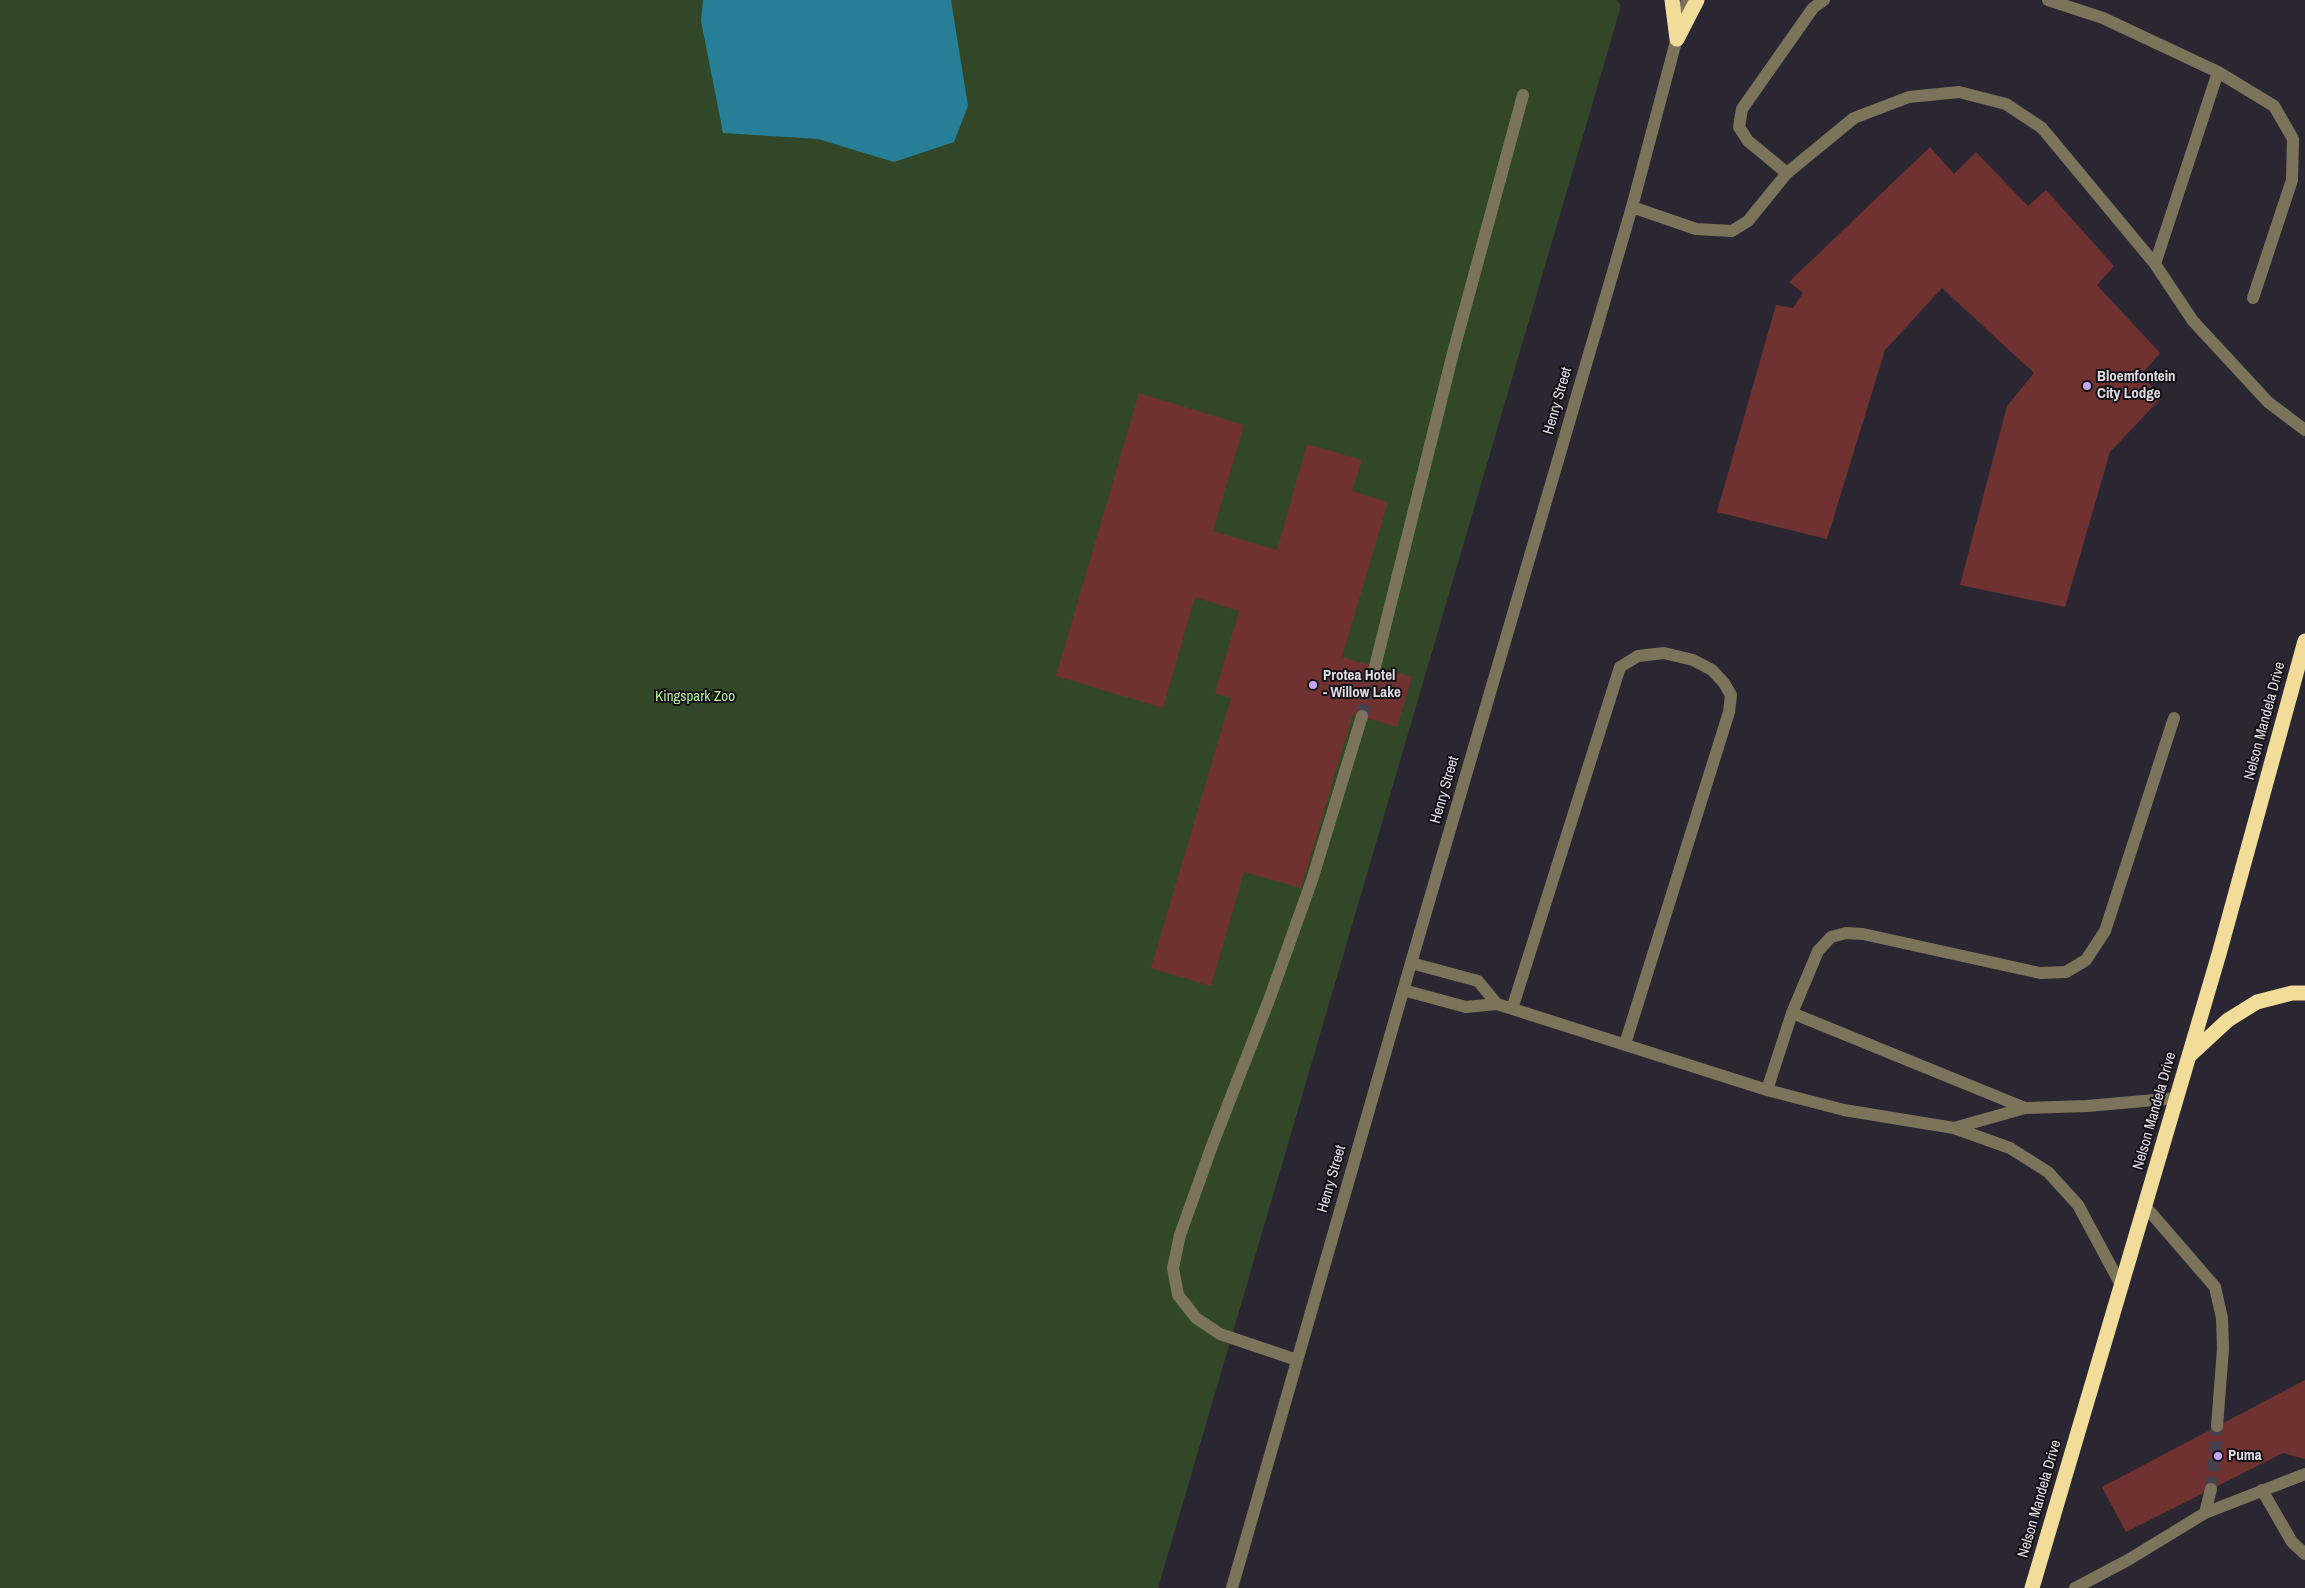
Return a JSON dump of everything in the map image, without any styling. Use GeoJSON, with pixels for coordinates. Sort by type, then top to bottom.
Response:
{"type":"FeatureCollection","features":[{"type":"Feature","properties":{"kind":"highway"},"geometry":{"type":"LineString","coordinates":[[1672,0],[1677,39]]}},
{"type":"Feature","properties":{"kind":"highway"},"geometry":{"type":"LineString","coordinates":[[1677,39],[1697,0]]}},
{"type":"Feature","properties":{"kind":"highway","name":"Nelson Mandela Drive"},"geometry":{"type":"LineString","coordinates":[[2032,1588],[2177,1098],[2305,641]]}},
{"type":"Feature","properties":{"kind":"highway"},"geometry":{"type":"LineString","coordinates":[[2189,1056],[2228,1020],[2257,1002],[2292,993],[2305,993]]}},
{"type":"Feature","properties":{"kind":"street","name":"Henry Street"},"geometry":{"type":"LineString","coordinates":[[1232,1588],[1403,990],[1632,207],[1688,0]]}},
{"type":"Feature","properties":{"kind":"street"},"geometry":{"type":"LineString","coordinates":[[1786,173],[1748,142],[1739,127],[1742,109],[1813,8],[1824,0]]}},
{"type":"Feature","properties":{"kind":"street"},"geometry":{"type":"LineString","coordinates":[[2048,0],[2102,18],[2218,72],[2274,106],[2293,139],[2292,180],[2253,298]]}},
{"type":"Feature","properties":{"kind":"street"},"geometry":{"type":"LineString","coordinates":[[2155,264],[2218,72]]}},
{"type":"Feature","properties":{"kind":"street"},"geometry":{"type":"LineString","coordinates":[[1632,207],[1696,230],[1732,231],[1748,221],[1786,173],[1854,118],[1909,97],[1959,92],[2006,104],[2042,128],[2155,264],[2193,321],[2268,402],[2305,430]]}},
{"type":"Feature","properties":{"kind":"street"},"geometry":{"type":"LineString","coordinates":[[1375,667],[1453,353],[1522,95]]}},
{"type":"Feature","properties":{"kind":"street"},"geometry":{"type":"LineString","coordinates":[[1512,1009],[1620,668],[1638,656],[1664,653],[1693,660],[1712,670],[1724,683],[1730,695],[1729,712],[1625,1044]]}},
{"type":"Feature","properties":{"kind":"street"},"geometry":{"type":"LineString","coordinates":[[1297,1360],[1220,1334],[1196,1318],[1178,1295],[1174,1268],[1180,1235],[1269,1000],[1312,880],[1362,716]]}},
{"type":"Feature","properties":{"kind":"street"},"geometry":{"type":"LineString","coordinates":[[1767,1090],[1792,1013],[1818,951],[1831,937],[1846,932],[1863,934],[2040,973],[2066,972],[2086,960],[2105,931],[2174,718]]}},
{"type":"Feature","properties":{"kind":"street"},"geometry":{"type":"LineString","coordinates":[[1411,963],[1478,981],[1496,1004]]}},
{"type":"Feature","properties":{"kind":"street"},"geometry":{"type":"LineString","coordinates":[[1403,990],[1466,1007],[1496,1004],[1767,1090],[1844,1110],[1954,1128],[2010,1148],[2048,1172],[2078,1205],[2121,1285]]}},
{"type":"Feature","properties":{"kind":"street"},"geometry":{"type":"LineString","coordinates":[[1792,1013],[2025,1108]]}},
{"type":"Feature","properties":{"kind":"street"},"geometry":{"type":"LineString","coordinates":[[1954,1128],[2025,1108],[2087,1106],[2177,1098]]}},
{"type":"Feature","properties":{"kind":"street"},"geometry":{"type":"LineString","coordinates":[[2145,1206],[2215,1287],[2222,1318],[2223,1349],[2217,1426]]}},
{"type":"Feature","properties":{"kind":"street"},"geometry":{"type":"LineString","coordinates":[[2075,1588],[2128,1560],[2205,1513],[2305,1474]]}},
{"type":"Feature","properties":{"kind":"street"},"geometry":{"type":"LineString","coordinates":[[2205,1513],[2211,1489]]}},
{"type":"Feature","properties":{"kind":"street"},"geometry":{"type":"LineString","coordinates":[[2262,1490],[2292,1542],[2305,1554]]}},
{"type":"Feature","properties":{"kind":"green space","name":"Kingspark Zoo"},"geometry":{"type":"Polygon","coordinates":[[[0,0],[1617,0],[1621,6],[1158,1588],[0,1588],[0,0]]]}},
{"type":"Feature","properties":{"kind":"water"},"geometry":{"type":"Polygon","coordinates":[[[703,0],[951,0],[968,106],[954,142],[894,162],[818,139],[723,133],[701,21],[703,0]]]}},
{"type":"Feature","properties":{"kind":"building","name":"Bloemfontein City Lodge"},"geometry":{"type":"Polygon","coordinates":[[[1930,147],[1954,174],[1976,152],[2028,206],[2046,190],[2114,266],[2097,285],[2160,353],[2141,375],[2162,397],[2110,452],[2065,607],[1960,585],[2007,406],[2034,373],[1942,288],[1885,350],[1827,539],[1717,512],[1776,305],[1793,308],[1803,293],[1789,282],[1930,147]]]}},
{"type":"Feature","properties":{"kind":"building","name":"Protea Hotel - Willow Lake"},"geometry":{"type":"Polygon","coordinates":[[[1139,393],[1244,425],[1213,531],[1277,550],[1307,444],[1362,460],[1352,491],[1388,502],[1342,657],[1412,677],[1397,727],[1353,714],[1301,888],[1244,872],[1211,986],[1151,968],[1231,698],[1215,693],[1239,611],[1195,597],[1163,708],[1056,676],[1139,393]]]}},
{"type":"Feature","properties":{"kind":"building","name":"Puma"},"geometry":{"type":"Polygon","coordinates":[[[2305,1380],[2305,1459],[2283,1453],[2126,1532],[2102,1487],[2305,1380]]]}},
{"type":"Feature","properties":{"kind":"tunnel"},"geometry":{"type":"LineString","coordinates":[[1362,716],[1375,667]]}},
{"type":"Feature","properties":{"kind":"tunnel"},"geometry":{"type":"LineString","coordinates":[[2211,1489],[2217,1426]]}},
{"type":"Feature","properties":{"kind":"place","name":"Bloemfontein City Lodge"},"geometry":{"type":"Point","coordinates":[2087,386]}},
{"type":"Feature","properties":{"kind":"place","name":"Protea Hotel - Willow Lake"},"geometry":{"type":"Point","coordinates":[1313,685]}},
{"type":"Feature","properties":{"kind":"place","name":"Puma"},"geometry":{"type":"Point","coordinates":[2218,1456]}}]}
